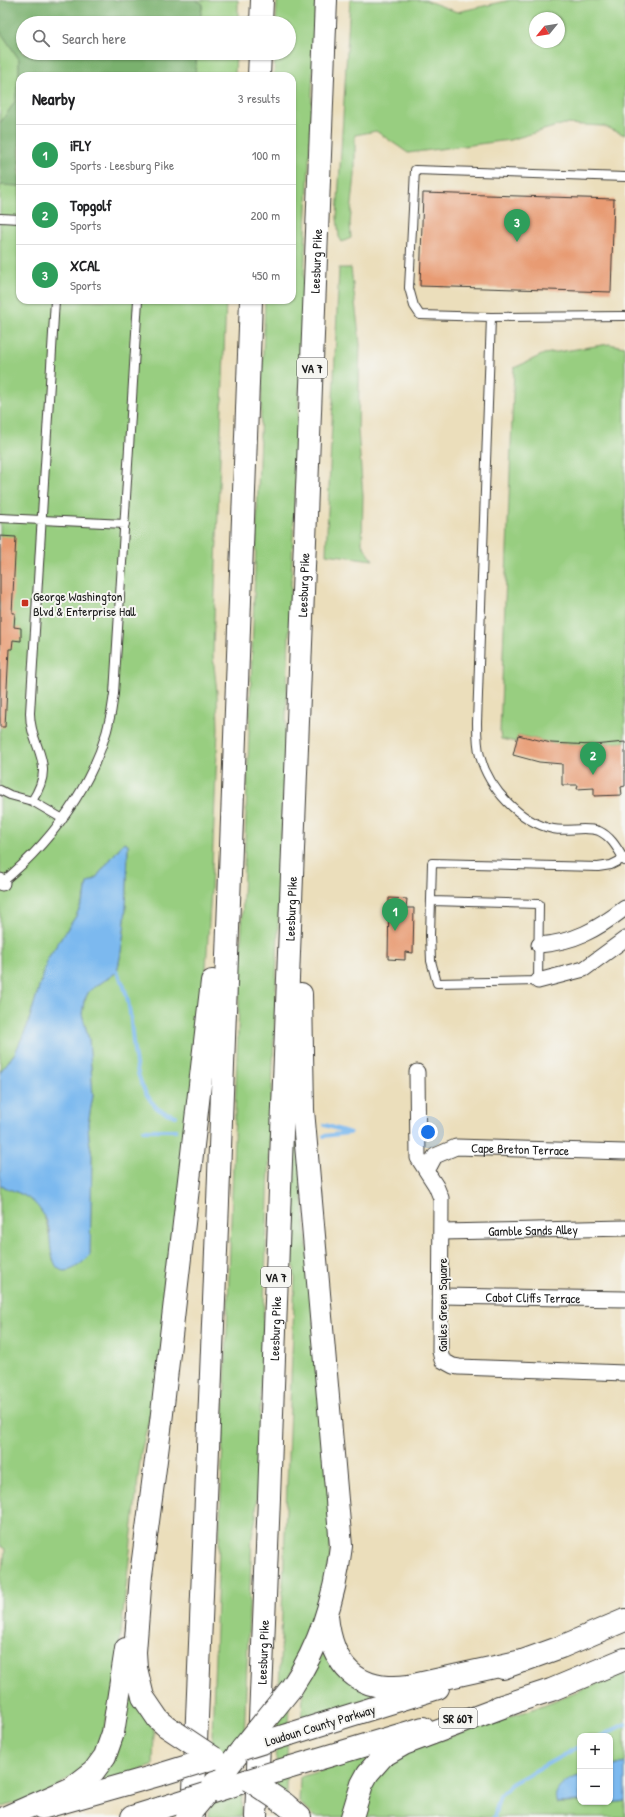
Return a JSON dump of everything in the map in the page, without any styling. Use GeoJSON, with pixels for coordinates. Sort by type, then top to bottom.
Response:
{"type":"FeatureCollection","features":[{"type":"Feature","properties":{"kind":"main road"},"geometry":{"type":"LineString","coordinates":[[261,16],[262,0]]}},
{"type":"Feature","properties":{"kind":"main road","name":"Leesburg Pike"},"geometry":{"type":"LineString","coordinates":[[256,1817],[326,0]]}},
{"type":"Feature","properties":{"kind":"main road"},"geometry":{"type":"LineString","coordinates":[[259,72],[260,60]]}},
{"type":"Feature","properties":{"kind":"main road"},"geometry":{"type":"LineString","coordinates":[[193,1817],[218,1202],[250,304]]}},
{"type":"Feature","properties":{"kind":"main road"},"geometry":{"type":"LineString","coordinates":[[10,1817],[162,1774],[221,1762],[242,1749],[292,1687],[311,1657],[336,1586],[341,1546],[303,1110],[298,737]]}},
{"type":"Feature","properties":{"kind":"main road"},"geometry":{"type":"LineString","coordinates":[[233,755],[217,938],[161,1422],[141,1575],[135,1652],[136,1668],[143,1697],[154,1715],[166,1726],[293,1810]]}},
{"type":"Feature","properties":{"kind":"main road"},"geometry":{"type":"LineString","coordinates":[[6,1817],[72,1788],[94,1770],[105,1756],[113,1734],[126,1644],[141,1575]]}},
{"type":"Feature","properties":{"kind":"main road"},"geometry":{"type":"LineString","coordinates":[[327,1615],[332,1646],[338,1657],[355,1677],[367,1684],[394,1688],[409,1686],[522,1662]]}},
{"type":"Feature","properties":{"kind":"main road","name":"Loudoun County Parkway"},"geometry":{"type":"LineString","coordinates":[[242,1749],[522,1662],[625,1620]]}},
{"type":"Feature","properties":{"kind":"main road","name":"SR 607"},"geometry":{"type":"LineString","coordinates":[[132,1817],[288,1768],[516,1702],[557,1688],[625,1659]]}},
{"type":"Feature","properties":{"kind":"main road"},"geometry":{"type":"LineString","coordinates":[[352,1817],[362,1784],[368,1773],[383,1756],[404,1744],[516,1702]]}},
{"type":"Feature","properties":{"kind":"main road"},"geometry":{"type":"LineString","coordinates":[[187,1817],[206,1794],[221,1762]]}},
{"type":"Feature","properties":{"kind":"street"},"geometry":{"type":"LineString","coordinates":[[538,946],[583,936],[605,924],[625,908]]}},
{"type":"Feature","properties":{"kind":"street"},"geometry":{"type":"LineString","coordinates":[[538,981],[584,969],[625,939]]}},
{"type":"Feature","properties":{"kind":"street","name":"Gailes Green Square"},"geometry":{"type":"LineString","coordinates":[[417,1072],[418,1153],[422,1165],[436,1186],[441,1198],[442,1232],[440,1351],[442,1360],[448,1364],[459,1367],[625,1373]]}},
{"type":"Feature","properties":{"kind":"street","name":"Cape Breton Terrace"},"geometry":{"type":"LineString","coordinates":[[427,1171],[435,1156],[456,1147],[625,1152]]}},
{"type":"Feature","properties":{"kind":"street","name":"Gamble Sands Alley"},"geometry":{"type":"LineString","coordinates":[[442,1232],[625,1228]]}},
{"type":"Feature","properties":{"kind":"street","name":"Cabot Cliffs Terrace"},"geometry":{"type":"LineString","coordinates":[[441,1296],[625,1300]]}},
{"type":"Feature","properties":{"kind":"lane"},"geometry":{"type":"LineString","coordinates":[[625,177],[415,170],[409,288],[414,306],[420,315],[491,317],[625,316]]}},
{"type":"Feature","properties":{"kind":"lane"},"geometry":{"type":"LineString","coordinates":[[0,218],[16,219]]}},
{"type":"Feature","properties":{"kind":"lane"},"geometry":{"type":"LineString","coordinates":[[32,801],[40,786],[44,765],[31,728],[30,717],[55,304]]}},
{"type":"Feature","properties":{"kind":"lane"},"geometry":{"type":"LineString","coordinates":[[1,883],[42,843],[63,819],[80,793],[102,745],[113,705],[138,304]]}},
{"type":"Feature","properties":{"kind":"lane"},"geometry":{"type":"LineString","coordinates":[[431,901],[539,904],[538,981],[438,983],[431,961],[431,901],[432,863],[598,868],[611,865],[625,859],[610,838],[598,831],[554,829],[530,821],[512,807],[500,793],[489,777],[480,756],[477,723],[491,317]]}},
{"type":"Feature","properties":{"kind":"lane"},"geometry":{"type":"LineString","coordinates":[[0,518],[125,524]]}},
{"type":"Feature","properties":{"kind":"lane"},"geometry":{"type":"LineString","coordinates":[[0,790],[10,795],[32,801],[63,819]]}},
{"type":"Feature","properties":{"kind":"green space"},"geometry":{"type":"Polygon","coordinates":[[[0,0],[196,0],[203,4],[200,16],[16,16],[16,55],[0,31],[0,0]]]}},
{"type":"Feature","properties":{"kind":"green space"},"geometry":{"type":"Polygon","coordinates":[[[195,0],[238,0],[238,16],[200,16],[203,4],[195,0]]]}},
{"type":"Feature","properties":{"kind":"green space"},"geometry":{"type":"Polygon","coordinates":[[[277,0],[316,0],[291,584],[256,1518],[252,1535],[241,1817],[209,1817],[265,304],[296,304],[296,72],[274,72],[275,60],[296,60],[296,16],[276,16],[277,0]]]}},
{"type":"Feature","properties":{"kind":"green space"},"geometry":{"type":"Polygon","coordinates":[[[350,0],[425,0],[457,12],[511,0],[625,0],[625,135],[603,126],[564,124],[510,140],[408,153],[376,131],[355,135],[355,175],[350,223],[351,238],[342,242],[339,237],[337,217],[350,0]]]}},
{"type":"Feature","properties":{"kind":"green space"},"geometry":{"type":"Polygon","coordinates":[[[0,31],[16,55],[16,60],[19,60],[19,72],[16,72],[15,102],[0,123],[0,31]]]}},
{"type":"Feature","properties":{"kind":"green space"},"geometry":{"type":"Polygon","coordinates":[[[19,60],[196,60],[195,72],[19,72],[19,60]]]}},
{"type":"Feature","properties":{"kind":"green space"},"geometry":{"type":"Polygon","coordinates":[[[196,60],[236,60],[235,72],[195,72],[196,60]]]}},
{"type":"Feature","properties":{"kind":"green space"},"geometry":{"type":"Polygon","coordinates":[[[16,95],[16,186],[0,185],[0,123],[15,102],[16,95]]]}},
{"type":"Feature","properties":{"kind":"green space"},"geometry":{"type":"Polygon","coordinates":[[[0,185],[16,186],[16,304],[226,304],[213,656],[217,693],[218,729],[211,890],[202,1030],[156,1391],[141,1452],[115,1686],[97,1757],[50,1792],[0,1808],[0,1573],[3,1570],[5,1549],[0,1546],[0,1185],[29,1197],[40,1209],[47,1226],[53,1260],[90,1255],[92,1156],[88,1123],[93,1096],[89,1040],[82,1014],[84,1001],[89,991],[117,972],[125,924],[128,844],[124,842],[95,879],[87,883],[85,896],[76,916],[48,958],[27,1027],[15,1053],[0,1072],[0,185]]]}},
{"type":"Feature","properties":{"kind":"green space"},"geometry":{"type":"Polygon","coordinates":[[[339,268],[351,268],[360,344],[358,430],[363,496],[362,544],[373,560],[326,554],[339,268]]]}},
{"type":"Feature","properties":{"kind":"green space"},"geometry":{"type":"Polygon","coordinates":[[[609,344],[625,347],[625,742],[593,745],[551,743],[518,735],[516,742],[501,739],[500,732],[514,368],[544,354],[609,344]]]}},
{"type":"Feature","properties":{"kind":"green space"},"geometry":{"type":"Polygon","coordinates":[[[294,1096],[331,1516],[330,1558],[319,1613],[290,1675],[285,1817],[274,1817],[295,1278],[290,1229],[294,1096]]]}},
{"type":"Feature","properties":{"kind":"green space"},"geometry":{"type":"Polygon","coordinates":[[[324,1650],[375,1694],[376,1697],[302,1719],[303,1688],[324,1650]]]}},
{"type":"Feature","properties":{"kind":"green space"},"geometry":{"type":"Polygon","coordinates":[[[625,1672],[625,1763],[613,1766],[613,1733],[577,1733],[577,1777],[575,1777],[557,1803],[577,1803],[577,1805],[613,1805],[613,1802],[625,1801],[625,1817],[359,1817],[370,1785],[397,1755],[533,1709],[625,1672]]]}},
{"type":"Feature","properties":{"kind":"green space"},"geometry":{"type":"Polygon","coordinates":[[[129,1689],[154,1729],[153,1766],[96,1783],[129,1689]]]}},
{"type":"Feature","properties":{"kind":"green space"},"geometry":{"type":"Polygon","coordinates":[[[375,1754],[344,1817],[315,1817],[299,1802],[300,1777],[375,1754]]]}},
{"type":"Feature","properties":{"kind":"water"},"geometry":{"type":"Polygon","coordinates":[[[124,842],[128,844],[126,908],[123,940],[117,972],[89,991],[84,1001],[82,1014],[89,1040],[93,1096],[88,1123],[92,1156],[90,1255],[81,1264],[65,1271],[60,1270],[56,1266],[50,1246],[48,1223],[37,1206],[23,1195],[0,1185],[0,1072],[15,1053],[27,1027],[48,958],[76,916],[85,896],[87,883],[95,879],[124,842]]]}},
{"type":"Feature","properties":{"kind":"water"},"geometry":{"type":"Polygon","coordinates":[[[625,1763],[625,1801],[613,1802],[613,1766],[625,1763]]]}},
{"type":"Feature","properties":{"kind":"water"},"geometry":{"type":"Polygon","coordinates":[[[576,1777],[577,1802],[557,1803],[556,1794],[558,1789],[566,1782],[576,1777]]]}},
{"type":"Feature","properties":{"kind":"building"},"geometry":{"type":"Polygon","coordinates":[[[423,193],[614,199],[611,292],[420,286],[423,193]]]}},
{"type":"Feature","properties":{"kind":"building"},"geometry":{"type":"Polygon","coordinates":[[[0,536],[16,537],[12,613],[15,613],[14,627],[21,628],[21,641],[13,640],[12,649],[9,649],[5,727],[0,727],[0,536]]]}},
{"type":"Feature","properties":{"kind":"building"},"geometry":{"type":"Polygon","coordinates":[[[518,735],[551,743],[593,745],[625,742],[625,786],[621,787],[622,795],[594,796],[594,788],[577,789],[578,785],[562,785],[562,764],[539,762],[513,755],[518,735]]]}},
{"type":"Feature","properties":{"kind":"building"},"geometry":{"type":"Polygon","coordinates":[[[389,898],[407,899],[406,908],[414,908],[413,953],[405,952],[405,960],[388,959],[389,898]]]}},
{"type":"Feature","properties":{"kind":"waterway"},"geometry":{"type":"LineString","coordinates":[[117,972],[129,1005],[135,1060],[139,1077],[146,1093],[157,1108],[163,1112],[176,1116]]}},
{"type":"Feature","properties":{"kind":"waterway"},"geometry":{"type":"LineString","coordinates":[[325,1125],[350,1133]]}},
{"type":"Feature","properties":{"kind":"waterway"},"geometry":{"type":"LineString","coordinates":[[143,1130],[176,1130]]}},
{"type":"Feature","properties":{"kind":"waterway"},"geometry":{"type":"LineString","coordinates":[[324,1136],[348,1133]]}},
{"type":"Feature","properties":{"kind":"waterway"},"geometry":{"type":"LineString","coordinates":[[607,1733],[625,1724]]}},
{"type":"Feature","properties":{"kind":"waterway"},"geometry":{"type":"LineString","coordinates":[[494,1817],[500,1796],[511,1784],[577,1748]]}},
{"type":"Feature","properties":{"kind":"place","name":"XCAL"},"geometry":{"type":"Point","coordinates":[517,242]}},
{"type":"Feature","properties":{"kind":"place","name":"George Washington Blvd & Enterprise Hall"},"geometry":{"type":"Point","coordinates":[25,603]}},
{"type":"Feature","properties":{"kind":"place","name":"Topgolf"},"geometry":{"type":"Point","coordinates":[593,775]}},
{"type":"Feature","properties":{"kind":"place","name":"iFLY"},"geometry":{"type":"Point","coordinates":[395,931]}}]}
